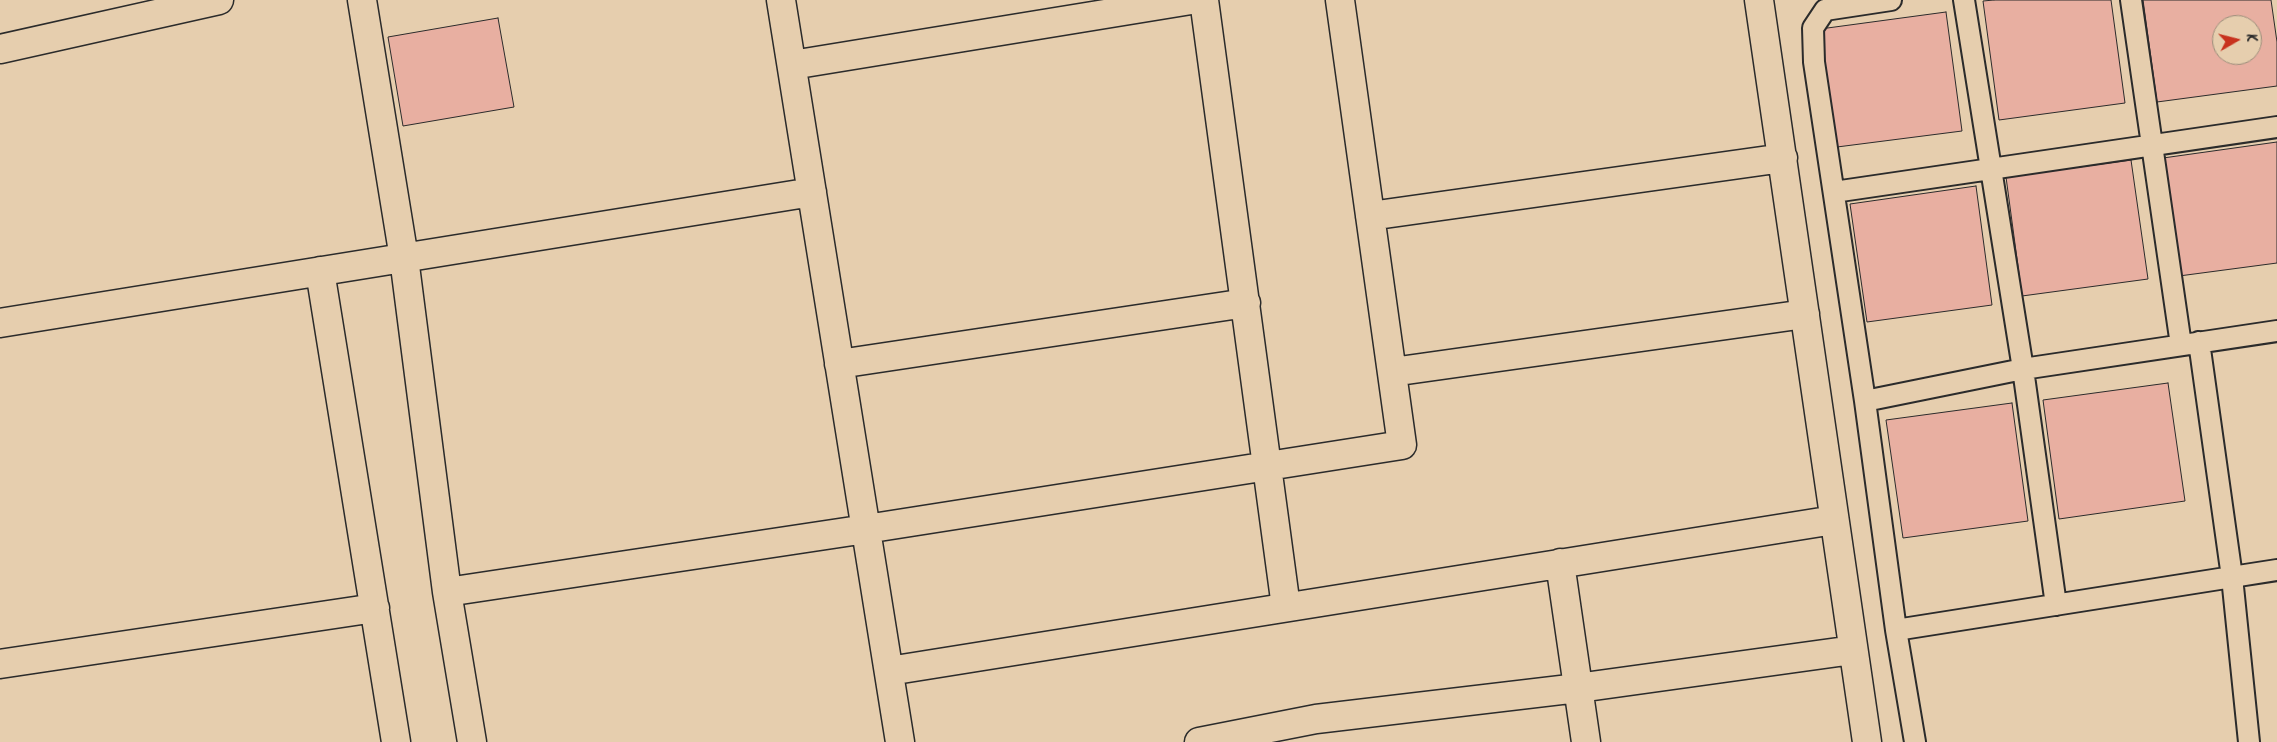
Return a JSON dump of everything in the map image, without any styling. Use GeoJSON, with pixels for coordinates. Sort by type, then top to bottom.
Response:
{"type":"FeatureCollection","features":[{"type":"Feature","properties":{"kind":"street"},"geometry":{"type":"LineString","coordinates":[[0,50],[219,0]]}},
{"type":"Feature","properties":{"kind":"street"},"geometry":{"type":"LineString","coordinates":[[362,0],[404,258],[447,592],[472,742]]}},
{"type":"Feature","properties":{"kind":"street"},"geometry":{"type":"LineString","coordinates":[[781,0],[900,742]]}},
{"type":"Feature","properties":{"kind":"street"},"geometry":{"type":"LineString","coordinates":[[792,65],[1191,0]]}},
{"type":"Feature","properties":{"kind":"street"},"geometry":{"type":"LineString","coordinates":[[1204,0],[1286,607]]}},
{"type":"Feature","properties":{"kind":"street"},"geometry":{"type":"LineString","coordinates":[[447,592],[1402,445],[1340,0]]}},
{"type":"Feature","properties":{"kind":"street"},"geometry":{"type":"LineString","coordinates":[[1759,0],[1867,742]]}},
{"type":"Feature","properties":{"kind":"street"},"geometry":{"type":"LineString","coordinates":[[1370,216],[1783,158]]}},
{"type":"Feature","properties":{"kind":"street"},"geometry":{"type":"LineString","coordinates":[[0,323],[812,192]]}},
{"type":"Feature","properties":{"kind":"street"},"geometry":{"type":"LineString","coordinates":[[320,271],[396,742]]}},
{"type":"Feature","properties":{"kind":"street"},"geometry":{"type":"LineString","coordinates":[[839,364],[1246,303]]}},
{"type":"Feature","properties":{"kind":"street"},"geometry":{"type":"LineString","coordinates":[[1392,372],[1805,314]]}},
{"type":"Feature","properties":{"kind":"street"},"geometry":{"type":"LineString","coordinates":[[888,670],[1834,520]]}},
{"type":"Feature","properties":{"kind":"street"},"geometry":{"type":"LineString","coordinates":[[1560,564],[1586,742]]}},
{"type":"Feature","properties":{"kind":"street"},"geometry":{"type":"LineString","coordinates":[[0,664],[375,608]]}},
{"type":"Feature","properties":{"kind":"street"},"geometry":{"type":"LineString","coordinates":[[1199,742],[1316,719],[1578,688],[1853,650]]}},
{"type":"Feature","properties":{"kind":"lane"},"geometry":{"type":"LineString","coordinates":[[1891,0],[1825,10],[1813,28],[1814,62],[1865,401],[1896,630],[1915,742]]}},
{"type":"Feature","properties":{"kind":"lane"},"geometry":{"type":"LineString","coordinates":[[1964,0],[2023,369],[2056,605]]}},
{"type":"Feature","properties":{"kind":"lane"},"geometry":{"type":"LineString","coordinates":[[2131,0],[2152,144],[2232,577],[2249,742]]}},
{"type":"Feature","properties":{"kind":"lane"},"geometry":{"type":"LineString","coordinates":[[1834,192],[2277,127]]}},
{"type":"Feature","properties":{"kind":"lane"},"geometry":{"type":"LineString","coordinates":[[1865,401],[2023,369],[2277,331]]}},
{"type":"Feature","properties":{"kind":"lane"},"geometry":{"type":"LineString","coordinates":[[1896,630],[2277,570]]}},
{"type":"Feature","properties":{"kind":"building"},"geometry":{"type":"Polygon","coordinates":[[[2111,0],[2125,103],[1999,120],[1983,1],[2111,0]]]}},
{"type":"Feature","properties":{"kind":"building"},"geometry":{"type":"Polygon","coordinates":[[[2143,0],[2271,0],[2277,42],[2277,86],[2157,102],[2143,0]]]}},
{"type":"Feature","properties":{"kind":"building"},"geometry":{"type":"Polygon","coordinates":[[[1946,12],[1962,131],[1837,147],[1820,29],[1946,12]]]}},
{"type":"Feature","properties":{"kind":"building"},"geometry":{"type":"Polygon","coordinates":[[[498,18],[514,107],[403,126],[388,37],[498,18]]]}},
{"type":"Feature","properties":{"kind":"building"},"geometry":{"type":"Polygon","coordinates":[[[2277,142],[2277,263],[2179,276],[2163,158],[2277,142]]]}},
{"type":"Feature","properties":{"kind":"building"},"geometry":{"type":"Polygon","coordinates":[[[2131,160],[2148,279],[2022,296],[2006,177],[2131,160]]]}},
{"type":"Feature","properties":{"kind":"building"},"geometry":{"type":"Polygon","coordinates":[[[1976,186],[1992,305],[1867,322],[1850,204],[1976,186]]]}},
{"type":"Feature","properties":{"kind":"building"},"geometry":{"type":"Polygon","coordinates":[[[2168,383],[2185,501],[2059,519],[2043,400],[2168,383]]]}},
{"type":"Feature","properties":{"kind":"building"},"geometry":{"type":"Polygon","coordinates":[[[2012,403],[2028,521],[1903,538],[1886,420],[2012,403]]]}}]}
